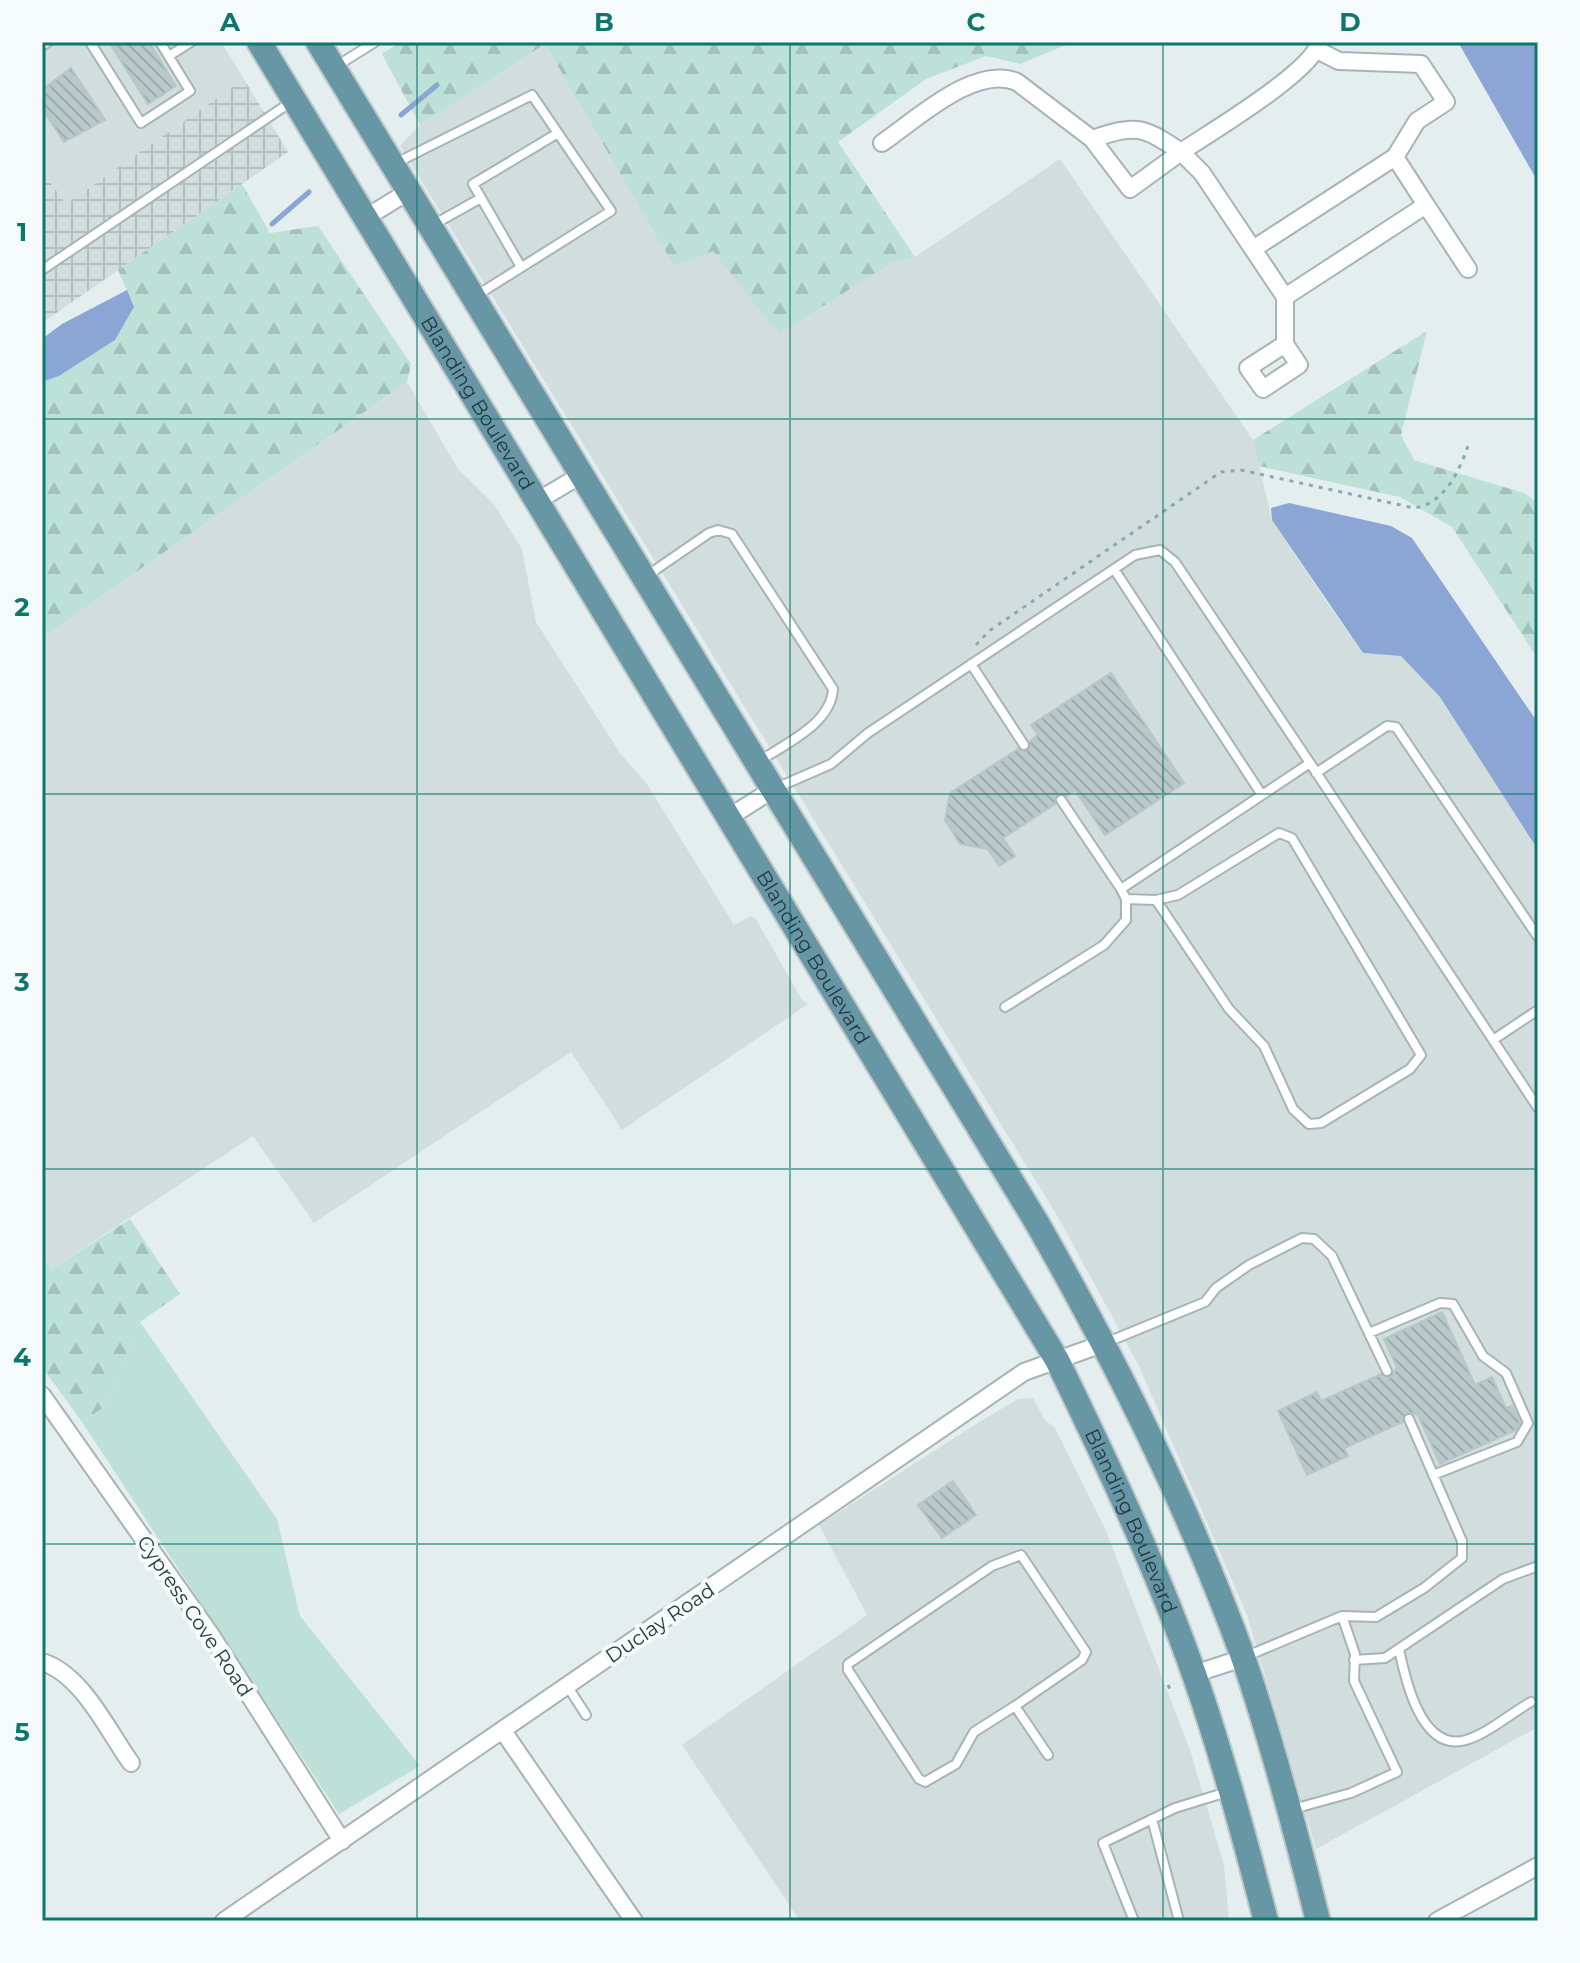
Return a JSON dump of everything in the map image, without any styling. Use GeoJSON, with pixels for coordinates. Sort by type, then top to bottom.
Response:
{"type":"FeatureCollection","features":[{"type":"Feature","properties":{"kind":"main road","name":"Blanding Boulevard"},"geometry":{"type":"LineString","coordinates":[[259,42],[731,816],[1057,1360],[1128,1510],[1194,1674],[1231,1791],[1266,1921]]}},
{"type":"Feature","properties":{"kind":"main road"},"geometry":{"type":"LineString","coordinates":[[318,42],[1037,1223],[1105,1343],[1161,1458],[1243,1658],[1290,1810],[1318,1921]]}},
{"type":"Feature","properties":{"kind":"street"},"geometry":{"type":"LineString","coordinates":[[882,143],[973,82],[1004,76],[1017,82],[1092,139],[1130,189],[1295,74],[1318,46],[1339,61],[1421,64],[1446,102],[1417,121],[1395,157],[1253,249]]}},
{"type":"Feature","properties":{"kind":"street"},"geometry":{"type":"LineString","coordinates":[[1092,139],[1127,127],[1147,129],[1181,152],[1202,173],[1285,297],[1285,344]]}},
{"type":"Feature","properties":{"kind":"street"},"geometry":{"type":"LineString","coordinates":[[1395,157],[1468,269]]}},
{"type":"Feature","properties":{"kind":"street"},"geometry":{"type":"LineString","coordinates":[[367,217],[409,191]]}},
{"type":"Feature","properties":{"kind":"street"},"geometry":{"type":"LineString","coordinates":[[1285,297],[1426,205]]}},
{"type":"Feature","properties":{"kind":"street"},"geometry":{"type":"LineString","coordinates":[[539,500],[581,475]]}},
{"type":"Feature","properties":{"kind":"street"},"geometry":{"type":"LineString","coordinates":[[731,816],[772,790]]}},
{"type":"Feature","properties":{"kind":"street","name":"Duclay Road"},"geometry":{"type":"LineString","coordinates":[[224,1921],[1024,1372],[1105,1343]]}},
{"type":"Feature","properties":{"kind":"street","name":"Cypress Cove Road"},"geometry":{"type":"LineString","coordinates":[[42,1395],[211,1635],[342,1841]]}},
{"type":"Feature","properties":{"kind":"street"},"geometry":{"type":"LineString","coordinates":[[1194,1674],[1243,1658]]}},
{"type":"Feature","properties":{"kind":"street"},"geometry":{"type":"LineString","coordinates":[[42,1662],[56,1666],[75,1684],[131,1763]]}},
{"type":"Feature","properties":{"kind":"street"},"geometry":{"type":"LineString","coordinates":[[503,1731],[634,1921]]}},
{"type":"Feature","properties":{"kind":"street"},"geometry":{"type":"LineString","coordinates":[[1437,1921],[1538,1866]]}},
{"type":"Feature","properties":{"kind":"lane"},"geometry":{"type":"LineString","coordinates":[[42,46],[48,42]]}},
{"type":"Feature","properties":{"kind":"lane"},"geometry":{"type":"LineString","coordinates":[[90,42],[141,123],[190,91],[160,42]]}},
{"type":"Feature","properties":{"kind":"lane"},"geometry":{"type":"LineString","coordinates":[[169,56],[191,42]]}},
{"type":"Feature","properties":{"kind":"lane"},"geometry":{"type":"LineString","coordinates":[[334,68],[375,42]]}},
{"type":"Feature","properties":{"kind":"lane"},"geometry":{"type":"LineString","coordinates":[[393,165],[532,95],[611,211],[474,297]]}},
{"type":"Feature","properties":{"kind":"lane"},"geometry":{"type":"LineString","coordinates":[[42,270],[295,99]]}},
{"type":"Feature","properties":{"kind":"lane"},"geometry":{"type":"LineString","coordinates":[[518,268],[473,184],[558,133]]}},
{"type":"Feature","properties":{"kind":"lane"},"geometry":{"type":"LineString","coordinates":[[430,226],[481,198]]}},
{"type":"Feature","properties":{"kind":"lane"},"geometry":{"type":"LineString","coordinates":[[644,578],[709,533],[718,530],[732,534],[833,689],[825,714],[756,764]]}},
{"type":"Feature","properties":{"kind":"lane"},"geometry":{"type":"LineString","coordinates":[[772,790],[831,764],[859,739],[1114,569],[1151,550],[1167,554],[1310,763],[1538,1108]]}},
{"type":"Feature","properties":{"kind":"lane"},"geometry":{"type":"LineString","coordinates":[[1114,569],[1262,795]]}},
{"type":"Feature","properties":{"kind":"lane"},"geometry":{"type":"LineString","coordinates":[[971,664],[1024,745]]}},
{"type":"Feature","properties":{"kind":"lane"},"geometry":{"type":"LineString","coordinates":[[1316,773],[1387,726],[1396,727],[1538,937]]}},
{"type":"Feature","properties":{"kind":"lane"},"geometry":{"type":"LineString","coordinates":[[1121,889],[1310,763]]}},
{"type":"Feature","properties":{"kind":"lane"},"geometry":{"type":"LineString","coordinates":[[1005,1007],[1111,938],[1126,920],[1126,899],[1121,889],[1061,800]]}},
{"type":"Feature","properties":{"kind":"lane"},"geometry":{"type":"LineString","coordinates":[[1126,899],[1156,900],[1178,895],[1279,833],[1292,838],[1421,1055],[1410,1069],[1321,1123],[1309,1124],[1293,1109],[1264,1046],[1229,1009],[1156,900]]}},
{"type":"Feature","properties":{"kind":"lane"},"geometry":{"type":"LineString","coordinates":[[1493,1040],[1538,1010]]}},
{"type":"Feature","properties":{"kind":"lane"},"geometry":{"type":"LineString","coordinates":[[1105,1343],[1205,1302],[1232,1276],[1302,1238],[1314,1239],[1325,1246],[1387,1371]]}},
{"type":"Feature","properties":{"kind":"lane"},"geometry":{"type":"LineString","coordinates":[[1369,1333],[1440,1303],[1453,1304],[1483,1356],[1506,1373],[1522,1408],[1528,1423],[1517,1442],[1433,1475]]}},
{"type":"Feature","properties":{"kind":"lane"},"geometry":{"type":"LineString","coordinates":[[1243,1658],[1342,1616],[1376,1617],[1424,1588],[1462,1558],[1462,1541],[1409,1419]]}},
{"type":"Feature","properties":{"kind":"lane"},"geometry":{"type":"LineString","coordinates":[[1018,1554],[1086,1652],[1082,1660],[1015,1706],[974,1732],[956,1764],[925,1782],[919,1779],[848,1670],[848,1664],[992,1566],[1018,1554]]}},
{"type":"Feature","properties":{"kind":"lane"},"geometry":{"type":"LineString","coordinates":[[1354,1660],[1385,1658],[1503,1579],[1538,1566]]}},
{"type":"Feature","properties":{"kind":"lane"},"geometry":{"type":"LineString","coordinates":[[1290,1810],[1351,1793],[1397,1772],[1354,1681],[1354,1660],[1342,1616]]}},
{"type":"Feature","properties":{"kind":"lane"},"geometry":{"type":"LineString","coordinates":[[1399,1649],[1410,1695],[1422,1718],[1436,1734],[1449,1741],[1466,1740],[1531,1702]]}},
{"type":"Feature","properties":{"kind":"lane"},"geometry":{"type":"LineString","coordinates":[[568,1687],[586,1715]]}},
{"type":"Feature","properties":{"kind":"lane"},"geometry":{"type":"LineString","coordinates":[[1015,1706],[1048,1755]]}},
{"type":"Feature","properties":{"kind":"lane"},"geometry":{"type":"LineString","coordinates":[[1134,1921],[1103,1843],[1152,1819],[1231,1791]]}},
{"type":"Feature","properties":{"kind":"lane"},"geometry":{"type":"LineString","coordinates":[[1152,1819],[1179,1921]]}},
{"type":"Feature","properties":{"kind":"path"},"geometry":{"type":"LineString","coordinates":[[971,664],[975,645],[989,631],[1221,472],[1241,470],[1414,508],[1433,503],[1444,492],[1460,469],[1468,446]]}},
{"type":"Feature","properties":{"kind":"path"},"geometry":{"type":"LineString","coordinates":[[1168,1685],[1171,1691]]}},
{"type":"Feature","properties":{"kind":"shaded area"},"geometry":{"type":"Polygon","coordinates":[[[42,42],[221,42],[244,79],[66,204],[42,171],[42,42]]]}},
{"type":"Feature","properties":{"kind":"shaded area"},"geometry":{"type":"Polygon","coordinates":[[[545,44],[675,266],[713,250],[891,263],[915,257],[1060,159],[1253,440],[1272,520],[1326,601],[1363,653],[1401,656],[1440,696],[1538,850],[1538,1727],[1316,1849],[1247,1615],[1139,1366],[1058,1217],[400,146],[420,125],[545,44]]]}},
{"type":"Feature","properties":{"kind":"shaded area"},"geometry":{"type":"Polygon","coordinates":[[[244,79],[288,152],[42,323],[42,171],[66,204],[244,79]]]}},
{"type":"Feature","properties":{"kind":"shaded area"},"geometry":{"type":"Polygon","coordinates":[[[407,382],[458,469],[493,503],[522,549],[536,622],[620,753],[647,784],[734,925],[751,916],[756,919],[802,1000],[808,1004],[622,1130],[571,1052],[314,1223],[253,1136],[52,1269],[42,1254],[42,638],[407,382]]]}},
{"type":"Feature","properties":{"kind":"shaded area"},"geometry":{"type":"Polygon","coordinates":[[[1033,1398],[1045,1420],[1055,1428],[1106,1531],[1191,1753],[1224,1865],[1229,1921],[800,1921],[682,1745],[867,1615],[819,1525],[979,1422],[1018,1399],[1033,1398]]]}},
{"type":"Feature","properties":{"kind":"green space"},"geometry":{"type":"Polygon","coordinates":[[[400,42],[1073,42],[1020,64],[986,56],[926,79],[838,142],[915,257],[891,263],[779,334],[713,251],[674,266],[545,44],[420,125],[382,54],[400,42]]]}},
{"type":"Feature","properties":{"kind":"green space"},"geometry":{"type":"Polygon","coordinates":[[[242,184],[270,233],[318,226],[411,364],[407,382],[42,638],[42,382],[59,376],[115,340],[134,307],[118,270],[242,184]]]}},
{"type":"Feature","properties":{"kind":"green space"},"geometry":{"type":"Polygon","coordinates":[[[1427,331],[1401,435],[1414,460],[1524,493],[1538,503],[1538,659],[1452,527],[1400,497],[1259,466],[1253,440],[1427,331]]]}},
{"type":"Feature","properties":{"kind":"green space"},"geometry":{"type":"Polygon","coordinates":[[[130,1219],[180,1294],[140,1322],[107,1405],[82,1422],[42,1367],[42,1254],[52,1269],[130,1219]]]}},
{"type":"Feature","properties":{"kind":"green space"},"geometry":{"type":"Polygon","coordinates":[[[140,1322],[277,1519],[300,1616],[420,1766],[339,1814],[82,1422],[107,1405],[140,1322]]]}},
{"type":"Feature","properties":{"kind":"water"},"geometry":{"type":"Polygon","coordinates":[[[1458,42],[1534,42],[1538,56],[1538,182],[1458,42]]]}},
{"type":"Feature","properties":{"kind":"water"},"geometry":{"type":"Polygon","coordinates":[[[127,290],[134,307],[115,340],[59,376],[42,382],[42,339],[62,324],[127,290]]]}},
{"type":"Feature","properties":{"kind":"water"},"geometry":{"type":"Polygon","coordinates":[[[1289,503],[1391,526],[1412,538],[1538,723],[1538,850],[1440,697],[1401,656],[1363,653],[1272,520],[1271,508],[1289,503]]]}},
{"type":"Feature","properties":{"kind":"building"},"geometry":{"type":"Polygon","coordinates":[[[109,42],[149,42],[176,86],[148,104],[109,42]]]}},
{"type":"Feature","properties":{"kind":"building"},"geometry":{"type":"Polygon","coordinates":[[[71,68],[105,120],[64,142],[42,108],[42,90],[71,68]]]}},
{"type":"Feature","properties":{"kind":"building"},"geometry":{"type":"Polygon","coordinates":[[[1111,673],[1184,783],[1105,835],[1075,790],[1067,796],[1058,794],[1055,804],[1003,838],[1015,856],[999,866],[988,849],[960,844],[945,820],[950,793],[1018,749],[1028,750],[1030,741],[1038,735],[1031,725],[1111,673]]]}},
{"type":"Feature","properties":{"kind":"building"},"geometry":{"type":"Polygon","coordinates":[[[1442,1312],[1475,1385],[1492,1377],[1506,1408],[1512,1406],[1520,1423],[1516,1430],[1440,1464],[1418,1415],[1407,1412],[1403,1422],[1344,1448],[1348,1456],[1307,1475],[1278,1411],[1317,1392],[1321,1401],[1381,1374],[1391,1377],[1397,1367],[1384,1339],[1442,1312]]]}},
{"type":"Feature","properties":{"kind":"building"},"geometry":{"type":"Polygon","coordinates":[[[953,1481],[976,1515],[942,1538],[918,1505],[953,1481]]]}},
{"type":"Feature","properties":{"kind":"waterway"},"geometry":{"type":"LineString","coordinates":[[401,115],[437,85]]}},
{"type":"Feature","properties":{"kind":"waterway"},"geometry":{"type":"LineString","coordinates":[[272,224],[309,192]]}}]}
